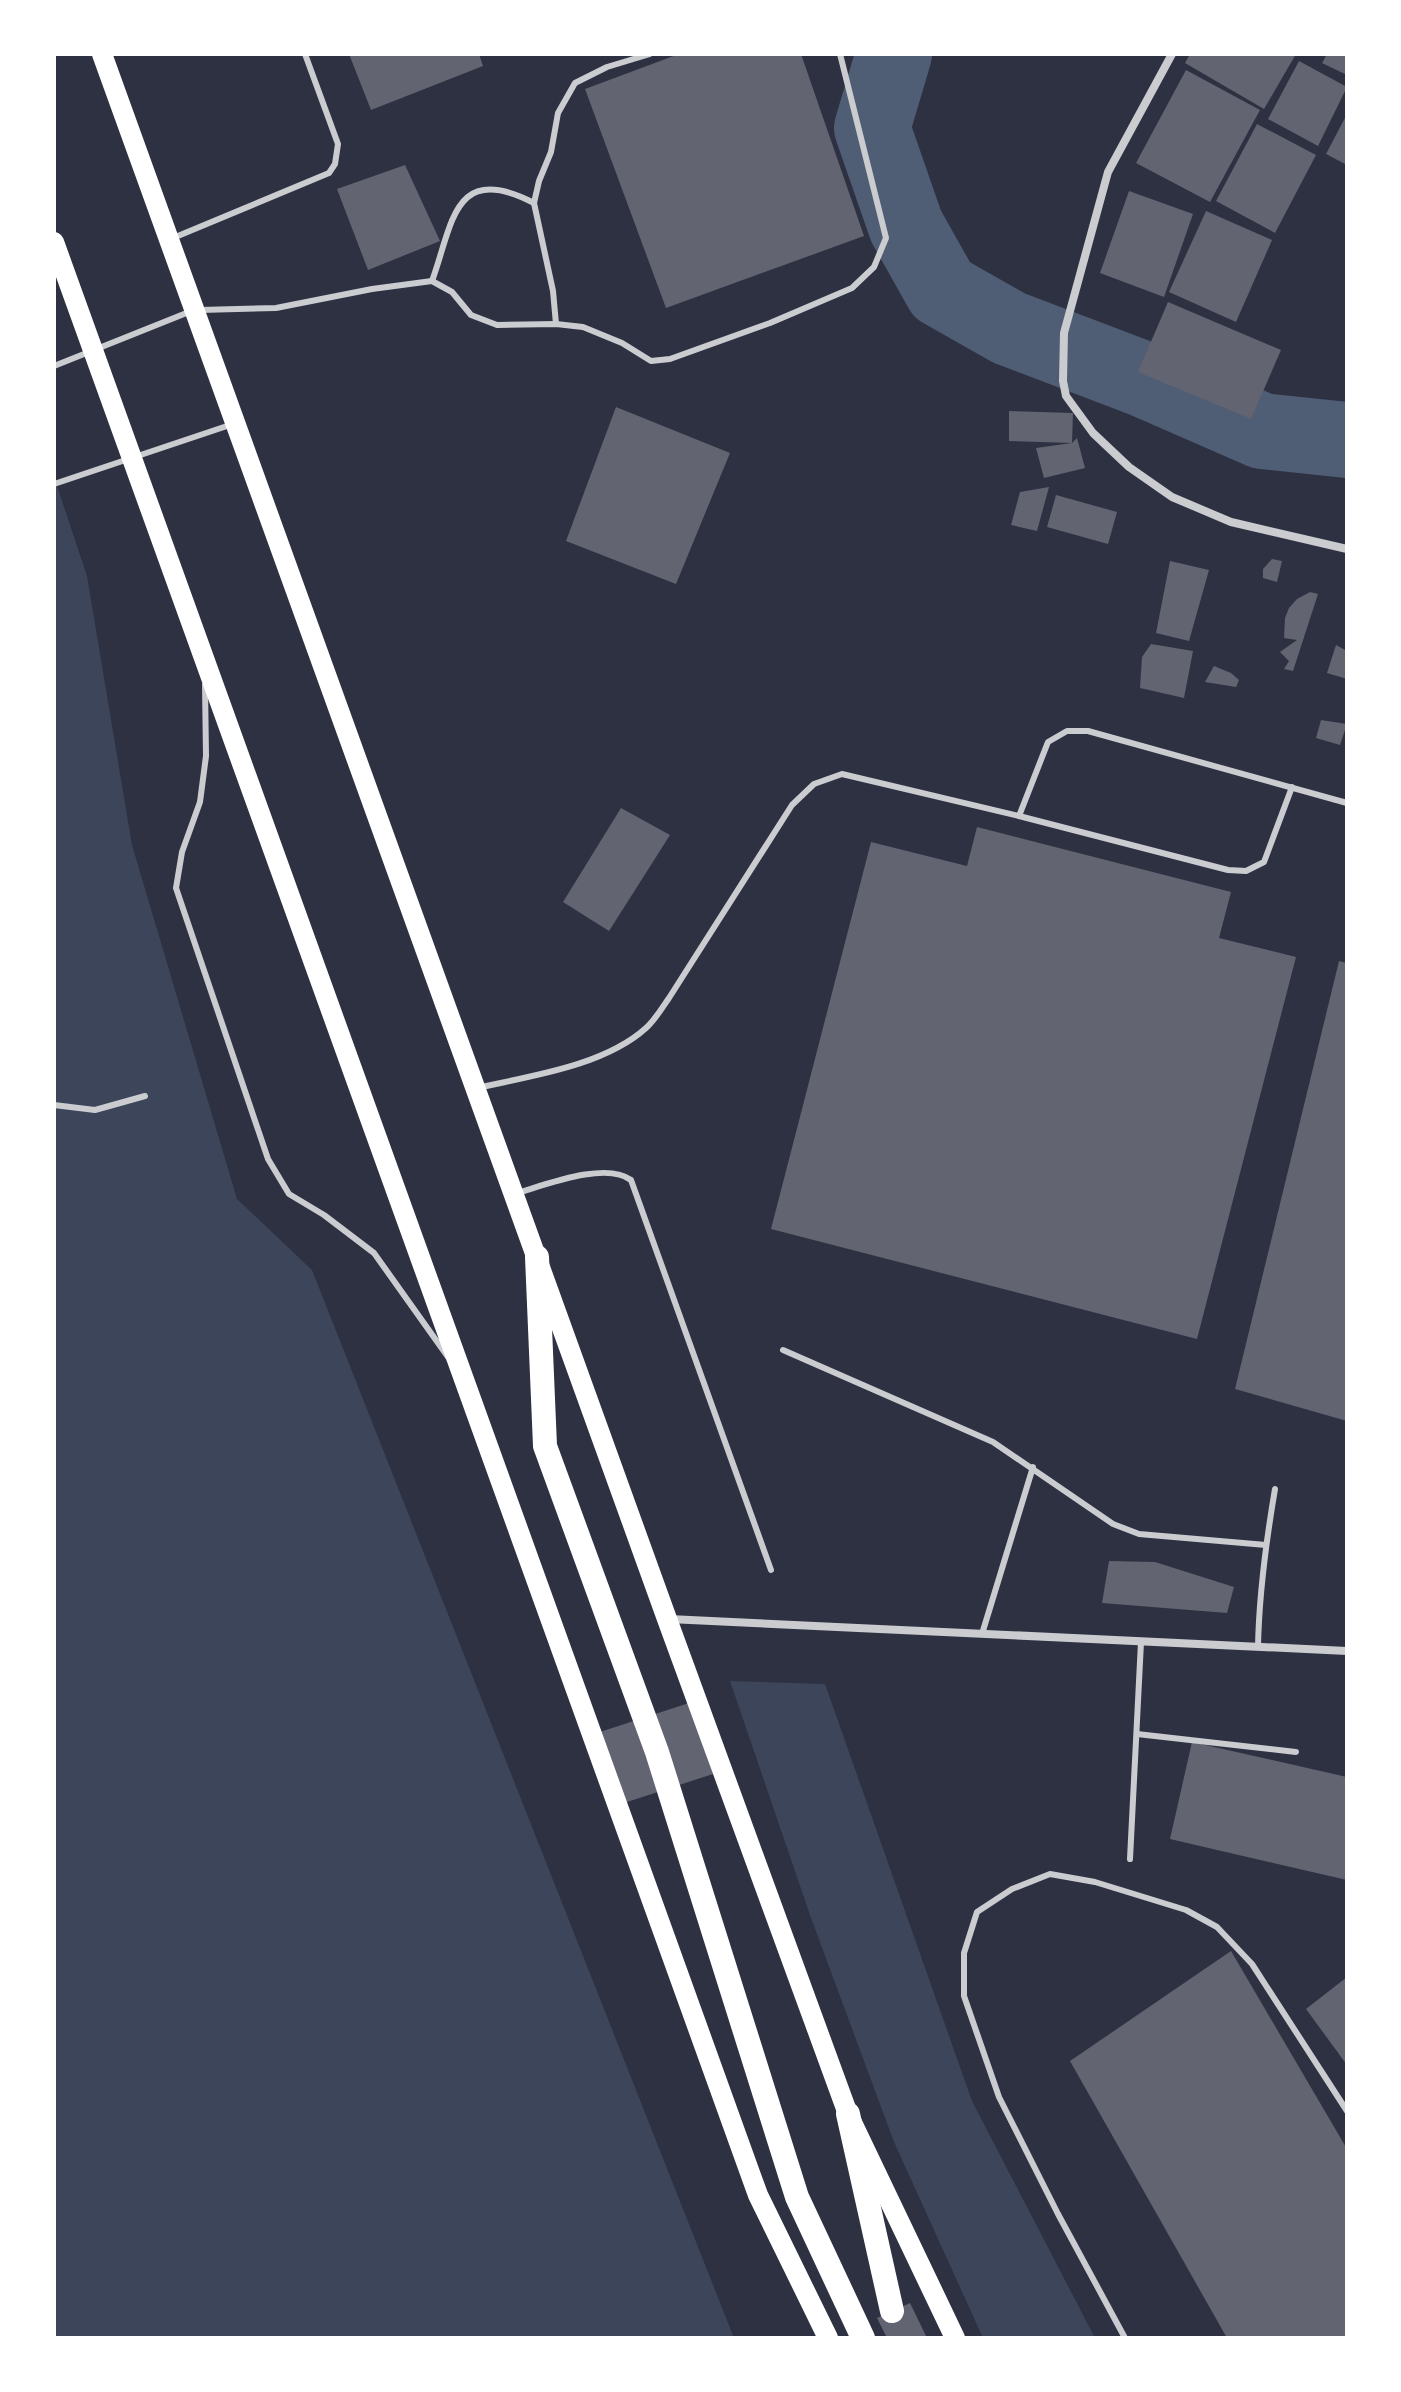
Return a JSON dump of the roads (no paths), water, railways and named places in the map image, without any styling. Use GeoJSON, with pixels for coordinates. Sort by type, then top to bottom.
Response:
{"type":"FeatureCollection","features":[{"type":"Feature","properties":{"kind":"highway"},"geometry":{"type":"LineString","coordinates":[[537,1257],[545,1446],[654,1741],[797,2197],[863,2338]]}},
{"type":"Feature","properties":{"kind":"highway"},"geometry":{"type":"LineString","coordinates":[[848,2114],[892,2311]]}},
{"type":"Feature","properties":{"kind":"main road"},"geometry":{"type":"LineString","coordinates":[[102,54],[848,2114],[955,2338]]}},
{"type":"Feature","properties":{"kind":"main road"},"geometry":{"type":"LineString","coordinates":[[54,242],[758,2195],[828,2338]]}},
{"type":"Feature","properties":{"kind":"street"},"geometry":{"type":"LineString","coordinates":[[1172,54],[1108,172],[1064,333],[1063,381],[1066,396],[1093,433],[1129,467],[1172,497],[1231,522],[1347,549]]}},
{"type":"Feature","properties":{"kind":"street"},"geometry":{"type":"LineString","coordinates":[[667,1619],[1347,1651]]}},
{"type":"Feature","properties":{"kind":"lane"},"geometry":{"type":"LineString","coordinates":[[170,240],[329,173],[335,164],[338,144],[305,54]]}},
{"type":"Feature","properties":{"kind":"lane"},"geometry":{"type":"LineString","coordinates":[[556,324],[553,291],[534,203],[551,152],[558,113],[575,83],[607,67],[650,54]]}},
{"type":"Feature","properties":{"kind":"lane"},"geometry":{"type":"LineString","coordinates":[[54,366],[194,310],[276,308],[432,281],[452,292],[471,315],[497,325],[583,327],[622,343],[651,361],[670,359],[770,323],[852,288],[874,267],[886,238],[840,54]]}},
{"type":"Feature","properties":{"kind":"lane"},"geometry":{"type":"LineString","coordinates":[[432,281],[456,207],[471,194],[499,190],[514,193],[534,203]]}},
{"type":"Feature","properties":{"kind":"lane"},"geometry":{"type":"LineString","coordinates":[[54,484],[236,423]]}},
{"type":"Feature","properties":{"kind":"lane"},"geometry":{"type":"LineString","coordinates":[[205,661],[206,756],[200,802],[182,852],[176,888],[268,1159],[289,1194],[324,1215],[374,1253],[463,1379]]}},
{"type":"Feature","properties":{"kind":"lane"},"geometry":{"type":"LineString","coordinates":[[1019,816],[1048,742],[1067,731],[1088,731],[1347,803]]}},
{"type":"Feature","properties":{"kind":"lane"},"geometry":{"type":"LineString","coordinates":[[475,1088],[549,1072],[610,1052],[647,1028],[792,805],[814,784],[842,774],[1228,870],[1246,871],[1264,862],[1292,787]]}},
{"type":"Feature","properties":{"kind":"lane"},"geometry":{"type":"LineString","coordinates":[[54,1105],[95,1110],[145,1096]]}},
{"type":"Feature","properties":{"kind":"lane"},"geometry":{"type":"LineString","coordinates":[[513,1194],[594,1174],[618,1173],[631,1180],[771,1570]]}},
{"type":"Feature","properties":{"kind":"lane"},"geometry":{"type":"LineString","coordinates":[[783,1350],[993,1442],[1113,1524],[1139,1534],[1266,1545]]}},
{"type":"Feature","properties":{"kind":"lane"},"geometry":{"type":"LineString","coordinates":[[982,1634],[1033,1467]]}},
{"type":"Feature","properties":{"kind":"lane"},"geometry":{"type":"LineString","coordinates":[[1258,1647],[1266,1545],[1275,1489]]}},
{"type":"Feature","properties":{"kind":"lane"},"geometry":{"type":"LineString","coordinates":[[1130,1859],[1141,1642]]}},
{"type":"Feature","properties":{"kind":"lane"},"geometry":{"type":"LineString","coordinates":[[1137,1734],[1296,1752]]}},
{"type":"Feature","properties":{"kind":"lane"},"geometry":{"type":"LineString","coordinates":[[1125,2338],[999,2097],[964,1996],[964,1953],[977,1912],[1012,1889],[1050,1874],[1095,1882],[1186,1910],[1217,1927],[1252,1964],[1347,2111]]}},
{"type":"Feature","properties":{"kind":"waterway"},"geometry":{"type":"LineString","coordinates":[[894,54],[872,128],[906,226],[942,290],[1009,328],[1143,379],[1262,431],[1347,440]]}}]}
